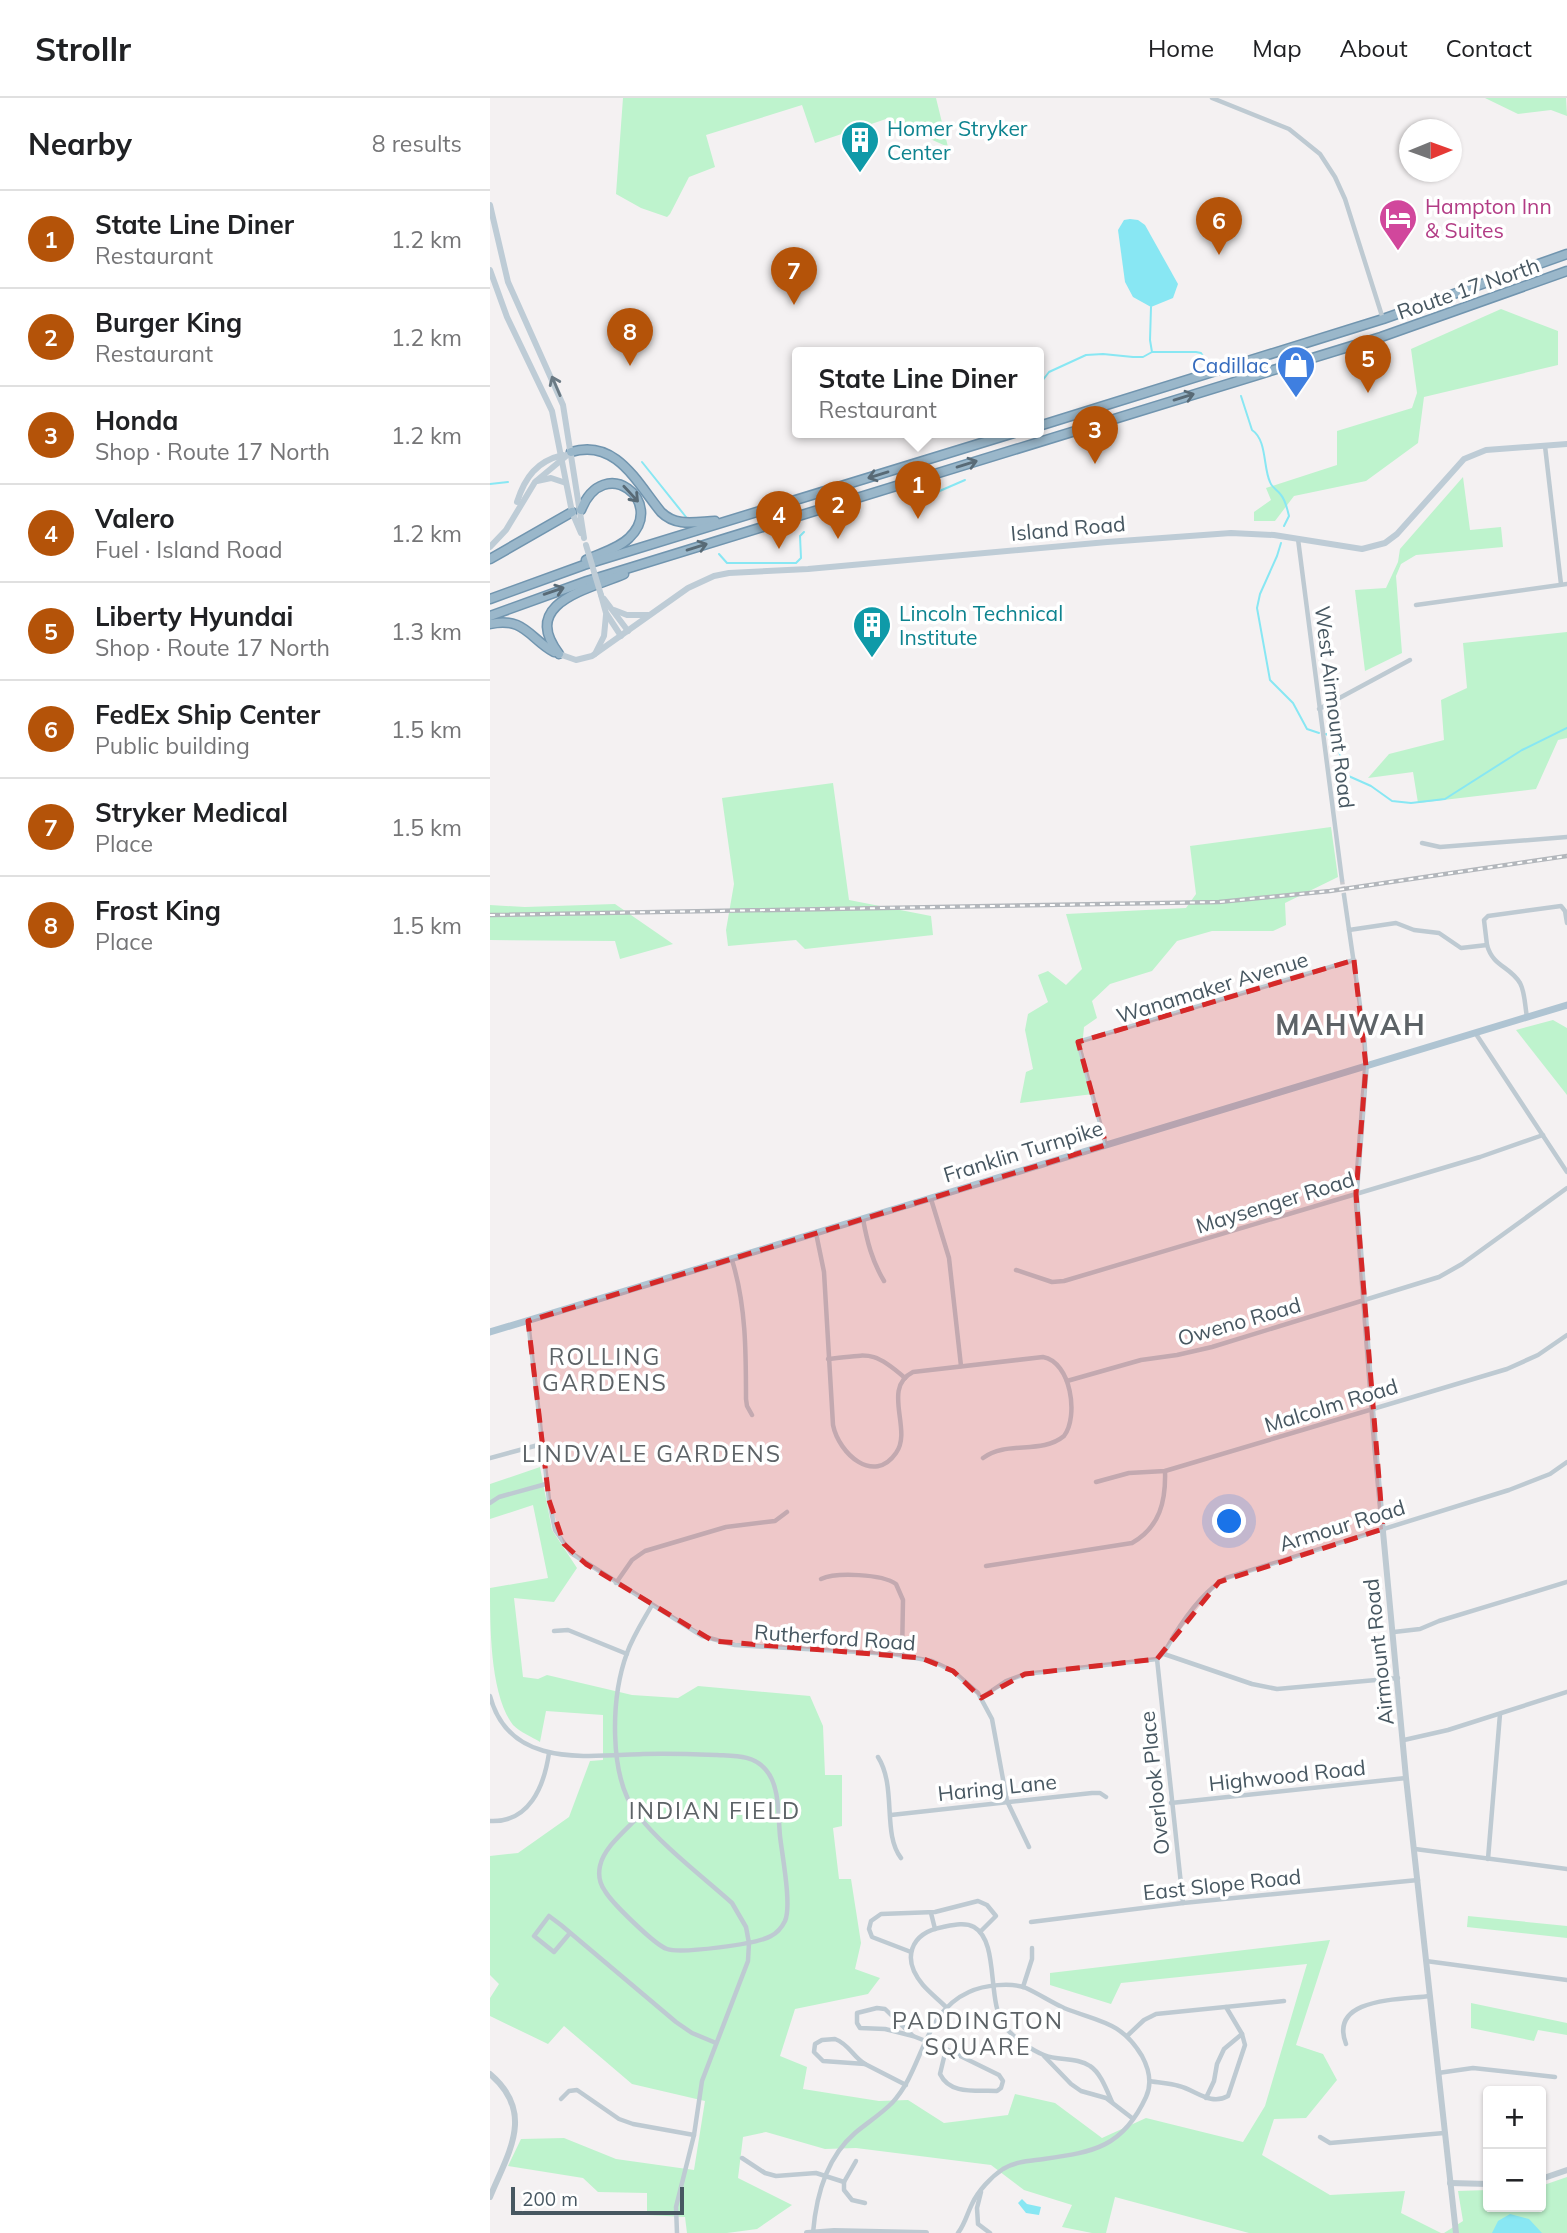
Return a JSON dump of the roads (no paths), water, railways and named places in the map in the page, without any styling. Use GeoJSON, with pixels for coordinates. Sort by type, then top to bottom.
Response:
{"type":"FeatureCollection","features":[{"type":"Feature","properties":{"kind":"highway"},"geometry":{"type":"LineString","coordinates":[[1044,424],[1383,319],[1567,254]]}},
{"type":"Feature","properties":{"kind":"highway","name":"Route 17 North"},"geometry":{"type":"LineString","coordinates":[[656,559],[1381,337],[1567,271]]}},
{"type":"Feature","properties":{"kind":"highway"},"geometry":{"type":"LineString","coordinates":[[490,599],[564,571],[998,438]]}},
{"type":"Feature","properties":{"kind":"highway"},"geometry":{"type":"LineString","coordinates":[[571,452],[595,450],[615,457],[661,512],[673,521],[690,523],[732,519]]}},
{"type":"Feature","properties":{"kind":"highway"},"geometry":{"type":"LineString","coordinates":[[490,559],[576,511],[595,488],[615,483],[627,487],[641,508],[641,518],[635,532],[624,542],[564,571]]}},
{"type":"Feature","properties":{"kind":"highway"},"geometry":{"type":"LineString","coordinates":[[490,616],[656,559]]}},
{"type":"Feature","properties":{"kind":"highway"},"geometry":{"type":"LineString","coordinates":[[559,654],[550,642],[547,631],[548,619],[555,607],[577,591],[611,580],[656,559]]}},
{"type":"Feature","properties":{"kind":"highway"},"geometry":{"type":"LineString","coordinates":[[490,624],[505,622],[520,626],[559,654]]}},
{"type":"Feature","properties":{"kind":"main road"},"geometry":{"type":"LineString","coordinates":[[490,205],[508,282],[560,397],[571,452],[576,511]]}},
{"type":"Feature","properties":{"kind":"main road"},"geometry":{"type":"LineString","coordinates":[[490,270],[507,317],[550,405],[566,483],[601,595],[621,636]]}},
{"type":"Feature","properties":{"kind":"main road","name":"Island Road"},"geometry":{"type":"LineString","coordinates":[[595,655],[694,584],[729,573],[808,569],[1107,541],[1231,533],[1298,538],[1362,549],[1377,546],[1398,534],[1464,459],[1486,450],[1567,444]]}},
{"type":"Feature","properties":{"kind":"main road"},"geometry":{"type":"LineString","coordinates":[[490,547],[503,534],[535,482],[571,452]]}},
{"type":"Feature","properties":{"kind":"main road"},"geometry":{"type":"LineString","coordinates":[[513,517],[522,489],[530,475],[548,459],[561,458]]}},
{"type":"Feature","properties":{"kind":"main road"},"geometry":{"type":"LineString","coordinates":[[535,482],[551,478],[566,483]]}},
{"type":"Feature","properties":{"kind":"main road"},"geometry":{"type":"LineString","coordinates":[[609,611],[650,615]]}},
{"type":"Feature","properties":{"kind":"main road"},"geometry":{"type":"LineString","coordinates":[[609,611],[628,631]]}},
{"type":"Feature","properties":{"kind":"main road"},"geometry":{"type":"LineString","coordinates":[[559,654],[576,660],[595,655],[605,632],[609,611]]}},
{"type":"Feature","properties":{"kind":"main road","name":"Franklin Turnpike"},"geometry":{"type":"LineString","coordinates":[[490,1332],[1567,1005]]}},
{"type":"Feature","properties":{"kind":"street"},"geometry":{"type":"LineString","coordinates":[[1212,98],[1289,129],[1320,155],[1335,177],[1345,199],[1383,319]]}},
{"type":"Feature","properties":{"kind":"street"},"geometry":{"type":"LineString","coordinates":[[1416,605],[1564,584],[1545,446]]}},
{"type":"Feature","properties":{"kind":"street","name":"West Airmount Road"},"geometry":{"type":"LineString","coordinates":[[1298,538],[1342,880]]}},
{"type":"Feature","properties":{"kind":"street"},"geometry":{"type":"LineString","coordinates":[[1319,709],[1410,660]]}},
{"type":"Feature","properties":{"kind":"street"},"geometry":{"type":"LineString","coordinates":[[1422,843],[1440,847],[1567,837]]}},
{"type":"Feature","properties":{"kind":"street"},"geometry":{"type":"LineString","coordinates":[[1344,895],[1366,1066]]}},
{"type":"Feature","properties":{"kind":"street"},"geometry":{"type":"LineString","coordinates":[[1527,1017],[1522,985],[1490,955],[1484,920],[1488,916],[1561,906],[1565,911],[1567,923]]}},
{"type":"Feature","properties":{"kind":"street"},"geometry":{"type":"LineString","coordinates":[[1349,930],[1396,923],[1414,930],[1439,933],[1457,947],[1487,945]]}},
{"type":"Feature","properties":{"kind":"street","name":"Wanamaker Avenue"},"geometry":{"type":"LineString","coordinates":[[1107,1144],[1078,1042],[1354,960]]}},
{"type":"Feature","properties":{"kind":"street"},"geometry":{"type":"LineString","coordinates":[[1475,1033],[1567,1172]]}},
{"type":"Feature","properties":{"kind":"street","name":"Airmount Road"},"geometry":{"type":"LineString","coordinates":[[1366,1066],[1356,1194],[1372,1409],[1406,1778],[1456,2233]]}},
{"type":"Feature","properties":{"kind":"street","name":"Maysenger Road"},"geometry":{"type":"LineString","coordinates":[[1016,1270],[1052,1282],[1063,1281],[1543,1135]]}},
{"type":"Feature","properties":{"kind":"street","name":"Oweno Road"},"geometry":{"type":"LineString","coordinates":[[1067,1381],[1141,1360],[1196,1352],[1450,1272],[1567,1188]]}},
{"type":"Feature","properties":{"kind":"street"},"geometry":{"type":"LineString","coordinates":[[930,1198],[949,1258],[961,1366]]}},
{"type":"Feature","properties":{"kind":"street"},"geometry":{"type":"LineString","coordinates":[[863,1219],[867,1245],[884,1281]]}},
{"type":"Feature","properties":{"kind":"street"},"geometry":{"type":"LineString","coordinates":[[816,1233],[824,1272],[835,1434],[849,1456],[861,1463],[882,1464],[892,1458],[899,1448],[899,1388],[905,1378],[918,1371],[1043,1357],[1059,1365],[1067,1381],[1071,1417],[1064,1436],[1047,1444],[1001,1449],[983,1458]]}},
{"type":"Feature","properties":{"kind":"street"},"geometry":{"type":"LineString","coordinates":[[732,1260],[741,1292],[746,1399],[752,1415]]}},
{"type":"Feature","properties":{"kind":"street","name":"Rutherford Road"},"geometry":{"type":"LineString","coordinates":[[528,1321],[546,1484],[553,1523],[564,1544],[579,1559],[616,1583],[702,1636],[725,1644],[902,1656],[921,1658],[943,1665],[961,1677],[981,1698],[995,1729],[1007,1801],[1029,1847]]}},
{"type":"Feature","properties":{"kind":"street","name":"Malcolm Road"},"geometry":{"type":"LineString","coordinates":[[1096,1482],[1129,1473],[1165,1471],[1507,1369],[1538,1355],[1567,1335]]}},
{"type":"Feature","properties":{"kind":"street"},"geometry":{"type":"LineString","coordinates":[[828,1359],[874,1356],[886,1361],[905,1378]]}},
{"type":"Feature","properties":{"kind":"street"},"geometry":{"type":"LineString","coordinates":[[490,1458],[542,1444]]}},
{"type":"Feature","properties":{"kind":"street","name":"Armour Road"},"geometry":{"type":"LineString","coordinates":[[1157,1659],[1164,1654],[1206,1593],[1219,1582],[1236,1574],[1527,1484],[1567,1462]]}},
{"type":"Feature","properties":{"kind":"street"},"geometry":{"type":"LineString","coordinates":[[986,1566],[1132,1543],[1146,1533],[1158,1519],[1165,1494],[1165,1471]]}},
{"type":"Feature","properties":{"kind":"street"},"geometry":{"type":"LineString","coordinates":[[490,1503],[499,1497],[546,1484]]}},
{"type":"Feature","properties":{"kind":"street"},"geometry":{"type":"LineString","coordinates":[[616,1583],[632,1559],[645,1551],[726,1527],[775,1521],[787,1512]]}},
{"type":"Feature","properties":{"kind":"street"},"geometry":{"type":"LineString","coordinates":[[821,1579],[831,1575],[878,1577],[896,1584],[903,1600],[902,1656]]}},
{"type":"Feature","properties":{"kind":"street"},"geometry":{"type":"LineString","coordinates":[[1394,1632],[1428,1627],[1439,1621],[1567,1582]]}},
{"type":"Feature","properties":{"kind":"street"},"geometry":{"type":"LineString","coordinates":[[652,1605],[627,1654],[620,1680],[616,1755],[624,1791],[639,1816],[732,1903],[741,1917],[749,1943],[746,1968],[702,2081],[694,2135],[676,2207],[677,2233]]}},
{"type":"Feature","properties":{"kind":"street"},"geometry":{"type":"LineString","coordinates":[[554,1631],[568,1630],[627,1654]]}},
{"type":"Feature","properties":{"kind":"street"},"geometry":{"type":"LineString","coordinates":[[1164,1654],[1252,1684],[1277,1689],[1398,1678]]}},
{"type":"Feature","properties":{"kind":"street"},"geometry":{"type":"LineString","coordinates":[[981,1698],[1006,1681],[1025,1674],[1157,1659]]}},
{"type":"Feature","properties":{"kind":"street","name":"Overlook Place"},"geometry":{"type":"LineString","coordinates":[[1157,1659],[1182,1903]]}},
{"type":"Feature","properties":{"kind":"street"},"geometry":{"type":"LineString","coordinates":[[1404,1741],[1567,1692]]}},
{"type":"Feature","properties":{"kind":"street"},"geometry":{"type":"LineString","coordinates":[[490,1696],[500,1720],[514,1736],[530,1747],[549,1753],[675,1753],[744,1756],[757,1762],[768,1772],[775,1786],[787,1914],[776,1933],[749,1943],[684,1950],[669,1950],[657,1943],[608,1896],[600,1879],[602,1858],[639,1816]]}},
{"type":"Feature","properties":{"kind":"street"},"geometry":{"type":"LineString","coordinates":[[1488,1859],[1500,1714]]}},
{"type":"Feature","properties":{"kind":"street"},"geometry":{"type":"LineString","coordinates":[[490,1821],[508,1819],[529,1806],[544,1779],[549,1753]]}},
{"type":"Feature","properties":{"kind":"street"},"geometry":{"type":"LineString","coordinates":[[878,1756],[886,1772],[894,1848],[901,1858]]}},
{"type":"Feature","properties":{"kind":"street","name":"Highwood Road"},"geometry":{"type":"LineString","coordinates":[[1171,1803],[1406,1778]]}},
{"type":"Feature","properties":{"kind":"street","name":"Haring Lane"},"geometry":{"type":"LineString","coordinates":[[891,1815],[1093,1793],[1106,1797]]}},
{"type":"Feature","properties":{"kind":"street"},"geometry":{"type":"LineString","coordinates":[[1415,1849],[1567,1868]]}},
{"type":"Feature","properties":{"kind":"street","name":"East Slope Road"},"geometry":{"type":"LineString","coordinates":[[1031,1922],[1182,1903],[1418,1880]]}},
{"type":"Feature","properties":{"kind":"street"},"geometry":{"type":"LineString","coordinates":[[911,1952],[872,1937],[869,1929],[871,1920],[881,1914],[931,1913],[973,1901],[982,1902],[996,1916],[980,1932]]}},
{"type":"Feature","properties":{"kind":"street"},"geometry":{"type":"LineString","coordinates":[[931,1913],[935,1928]]}},
{"type":"Feature","properties":{"kind":"street"},"geometry":{"type":"LineString","coordinates":[[570,1933],[554,1952],[534,1936],[550,1916],[676,2022],[692,2033],[716,2043]]}},
{"type":"Feature","properties":{"kind":"street"},"geometry":{"type":"LineString","coordinates":[[946,2007],[918,1978],[911,1952],[918,1937],[935,1928],[970,1925],[980,1932],[989,1954],[995,2008],[1010,2033],[1044,2055],[1071,2084],[1112,2102],[1132,2118]]}},
{"type":"Feature","properties":{"kind":"street"},"geometry":{"type":"LineString","coordinates":[[1023,1987],[1032,1959],[1032,1948]]}},
{"type":"Feature","properties":{"kind":"street"},"geometry":{"type":"LineString","coordinates":[[1426,1961],[1567,1980]]}},
{"type":"Feature","properties":{"kind":"street"},"geometry":{"type":"LineString","coordinates":[[813,2233],[817,2201],[825,2175],[845,2142],[892,2103],[906,2085],[936,2019],[946,2007],[968,1992],[993,1987],[1023,1987],[1066,2009],[1101,2020],[1127,2036],[1146,2063],[1150,2081],[1146,2098],[1116,2138],[1101,2148],[1011,2165],[994,2176],[974,2198],[958,2233]]}},
{"type":"Feature","properties":{"kind":"street"},"geometry":{"type":"LineString","coordinates":[[1346,2044],[1344,2027],[1350,2011],[1361,2005],[1430,1996]]}},
{"type":"Feature","properties":{"kind":"street"},"geometry":{"type":"LineString","coordinates":[[1127,2036],[1143,2020],[1156,2014],[1284,2001]]}},
{"type":"Feature","properties":{"kind":"street"},"geometry":{"type":"LineString","coordinates":[[1150,2081],[1181,2086],[1206,2098],[1222,2100],[1228,2096],[1245,2045],[1242,2034],[1226,2007]]}},
{"type":"Feature","properties":{"kind":"street"},"geometry":{"type":"LineString","coordinates":[[912,2036],[885,2010],[877,2008],[857,2012],[860,2028],[885,2029],[946,2049],[999,2075],[1003,2081],[1001,2088],[997,2091],[948,2086],[940,2074],[946,2049]]}},
{"type":"Feature","properties":{"kind":"street"},"geometry":{"type":"LineString","coordinates":[[1206,2098],[1224,2049],[1242,2034]]}},
{"type":"Feature","properties":{"kind":"street"},"geometry":{"type":"LineString","coordinates":[[865,2064],[823,2061],[814,2048],[822,2040],[839,2040],[849,2048],[853,2056],[906,2085]]}},
{"type":"Feature","properties":{"kind":"street"},"geometry":{"type":"LineString","coordinates":[[1044,2055],[1090,2066],[1100,2077],[1112,2102]]}},
{"type":"Feature","properties":{"kind":"street"},"geometry":{"type":"LineString","coordinates":[[1438,2073],[1473,2068],[1555,2077]]}},
{"type":"Feature","properties":{"kind":"street"},"geometry":{"type":"LineString","coordinates":[[490,2074],[508,2095],[516,2123],[514,2141],[490,2197]]}},
{"type":"Feature","properties":{"kind":"street"},"geometry":{"type":"LineString","coordinates":[[561,2099],[569,2091],[577,2090],[603,2109],[632,2124],[694,2135]]}},
{"type":"Feature","properties":{"kind":"street"},"geometry":{"type":"LineString","coordinates":[[1320,2137],[1330,2143],[1444,2133]]}},
{"type":"Feature","properties":{"kind":"street"},"geometry":{"type":"LineString","coordinates":[[743,2158],[765,2173],[776,2176],[806,2172],[844,2182]]}},
{"type":"Feature","properties":{"kind":"street"},"geometry":{"type":"LineString","coordinates":[[856,2161],[844,2182],[844,2190],[847,2196],[865,2203]]}},
{"type":"Feature","properties":{"kind":"street"},"geometry":{"type":"LineString","coordinates":[[1546,2177],[1567,2170]]}},
{"type":"Feature","properties":{"kind":"street"},"geometry":{"type":"LineString","coordinates":[[1450,2183],[1483,2184]]}},
{"type":"Feature","properties":{"kind":"street"},"geometry":{"type":"LineString","coordinates":[[983,2188],[976,2215],[982,2229],[990,2233]]}},
{"type":"Feature","properties":{"kind":"street"},"geometry":{"type":"LineString","coordinates":[[807,2233],[926,2233]]}},
{"type":"Feature","properties":{"kind":"water"},"geometry":{"type":"Polygon","coordinates":[[[1130,219],[1145,225],[1178,284],[1173,298],[1151,307],[1133,297],[1125,282],[1118,230],[1124,220],[1130,219]]]}},
{"type":"Feature","properties":{"kind":"water"},"geometry":{"type":"Polygon","coordinates":[[[1022,2199],[1027,2204],[1041,2207],[1039,2215],[1026,2213],[1018,2203],[1022,2199]]]}},
{"type":"Feature","properties":{"kind":"water"},"geometry":{"type":"Polygon","coordinates":[[[1510,2214],[1529,2219],[1542,2233],[1492,2233],[1498,2221],[1510,2214]]]}},
{"type":"Feature","properties":{"kind":"waterway"},"geometry":{"type":"LineString","coordinates":[[1151,307],[1152,352],[1196,352],[1201,353],[1206,361]]}},
{"type":"Feature","properties":{"kind":"waterway"},"geometry":{"type":"LineString","coordinates":[[1044,378],[1049,372],[1086,355],[1143,357],[1152,352]]}},
{"type":"Feature","properties":{"kind":"waterway"},"geometry":{"type":"LineString","coordinates":[[1241,396],[1252,430],[1260,440],[1270,482],[1283,497],[1286,505],[1289,516],[1284,526]]}},
{"type":"Feature","properties":{"kind":"waterway"},"geometry":{"type":"LineString","coordinates":[[642,462],[686,517]]}},
{"type":"Feature","properties":{"kind":"waterway"},"geometry":{"type":"LineString","coordinates":[[935,493],[965,480]]}},
{"type":"Feature","properties":{"kind":"waterway"},"geometry":{"type":"LineString","coordinates":[[490,484],[508,482]]}},
{"type":"Feature","properties":{"kind":"waterway"},"geometry":{"type":"LineString","coordinates":[[719,554],[727,563],[796,563],[801,558],[800,536],[804,532]]}},
{"type":"Feature","properties":{"kind":"waterway"},"geometry":{"type":"LineString","coordinates":[[1281,543],[1257,608],[1270,680],[1293,703],[1307,729],[1319,733]]}},
{"type":"Feature","properties":{"kind":"waterway"},"geometry":{"type":"LineString","coordinates":[[1326,734],[1337,740],[1344,774],[1371,786],[1392,801],[1411,803],[1445,799],[1522,750],[1567,728]]}},
{"type":"Feature","properties":{"kind":"tunnel"},"geometry":{"type":"LineString","coordinates":[[1342,880],[1344,895]]}},
{"type":"Feature","properties":{"kind":"railway"},"geometry":{"type":"LineString","coordinates":[[490,915],[1219,902],[1330,891],[1567,856]]}},
{"type":"Feature","properties":{"kind":"place","name":"Homer Stryker Center"},"geometry":{"type":"Point","coordinates":[860,174]}},
{"type":"Feature","properties":{"kind":"place","name":"Hampton Inn & Suites"},"geometry":{"type":"Point","coordinates":[1398,252]}},
{"type":"Feature","properties":{"kind":"place","name":"FedEx Ship Center"},"geometry":{"type":"Point","coordinates":[1219,255]}},
{"type":"Feature","properties":{"kind":"place","name":"Stryker Medical"},"geometry":{"type":"Point","coordinates":[794,305]}},
{"type":"Feature","properties":{"kind":"place","name":"Frost King"},"geometry":{"type":"Point","coordinates":[630,366]}},
{"type":"Feature","properties":{"kind":"place","name":"Liberty Hyundai"},"geometry":{"type":"Point","coordinates":[1368,393]}},
{"type":"Feature","properties":{"kind":"place","name":"Cadillac"},"geometry":{"type":"Point","coordinates":[1296,399]}},
{"type":"Feature","properties":{"kind":"place","name":"Honda"},"geometry":{"type":"Point","coordinates":[1095,464]}},
{"type":"Feature","properties":{"kind":"place","name":"State Line Diner"},"geometry":{"type":"Point","coordinates":[918,519]}},
{"type":"Feature","properties":{"kind":"place","name":"Burger King"},"geometry":{"type":"Point","coordinates":[838,539]}},
{"type":"Feature","properties":{"kind":"place","name":"Valero"},"geometry":{"type":"Point","coordinates":[779,549]}},
{"type":"Feature","properties":{"kind":"place","name":"Lincoln Technical Institute"},"geometry":{"type":"Point","coordinates":[872,659]}},
{"type":"Feature","properties":{"kind":"district","name":"MAHWAH"},"geometry":{"type":"Point","coordinates":[1351,1024]}},
{"type":"Feature","properties":{"kind":"district","name":"ROLLING GARDENS"},"geometry":{"type":"Point","coordinates":[605,1369]}},
{"type":"Feature","properties":{"kind":"district","name":"LINDVALE GARDENS"},"geometry":{"type":"Point","coordinates":[652,1453]}},
{"type":"Feature","properties":{"kind":"district","name":"INDIAN FIELD"},"geometry":{"type":"Point","coordinates":[715,1810]}},
{"type":"Feature","properties":{"kind":"district","name":"PADDINGTON SQUARE"},"geometry":{"type":"Point","coordinates":[978,2033]}}]}
